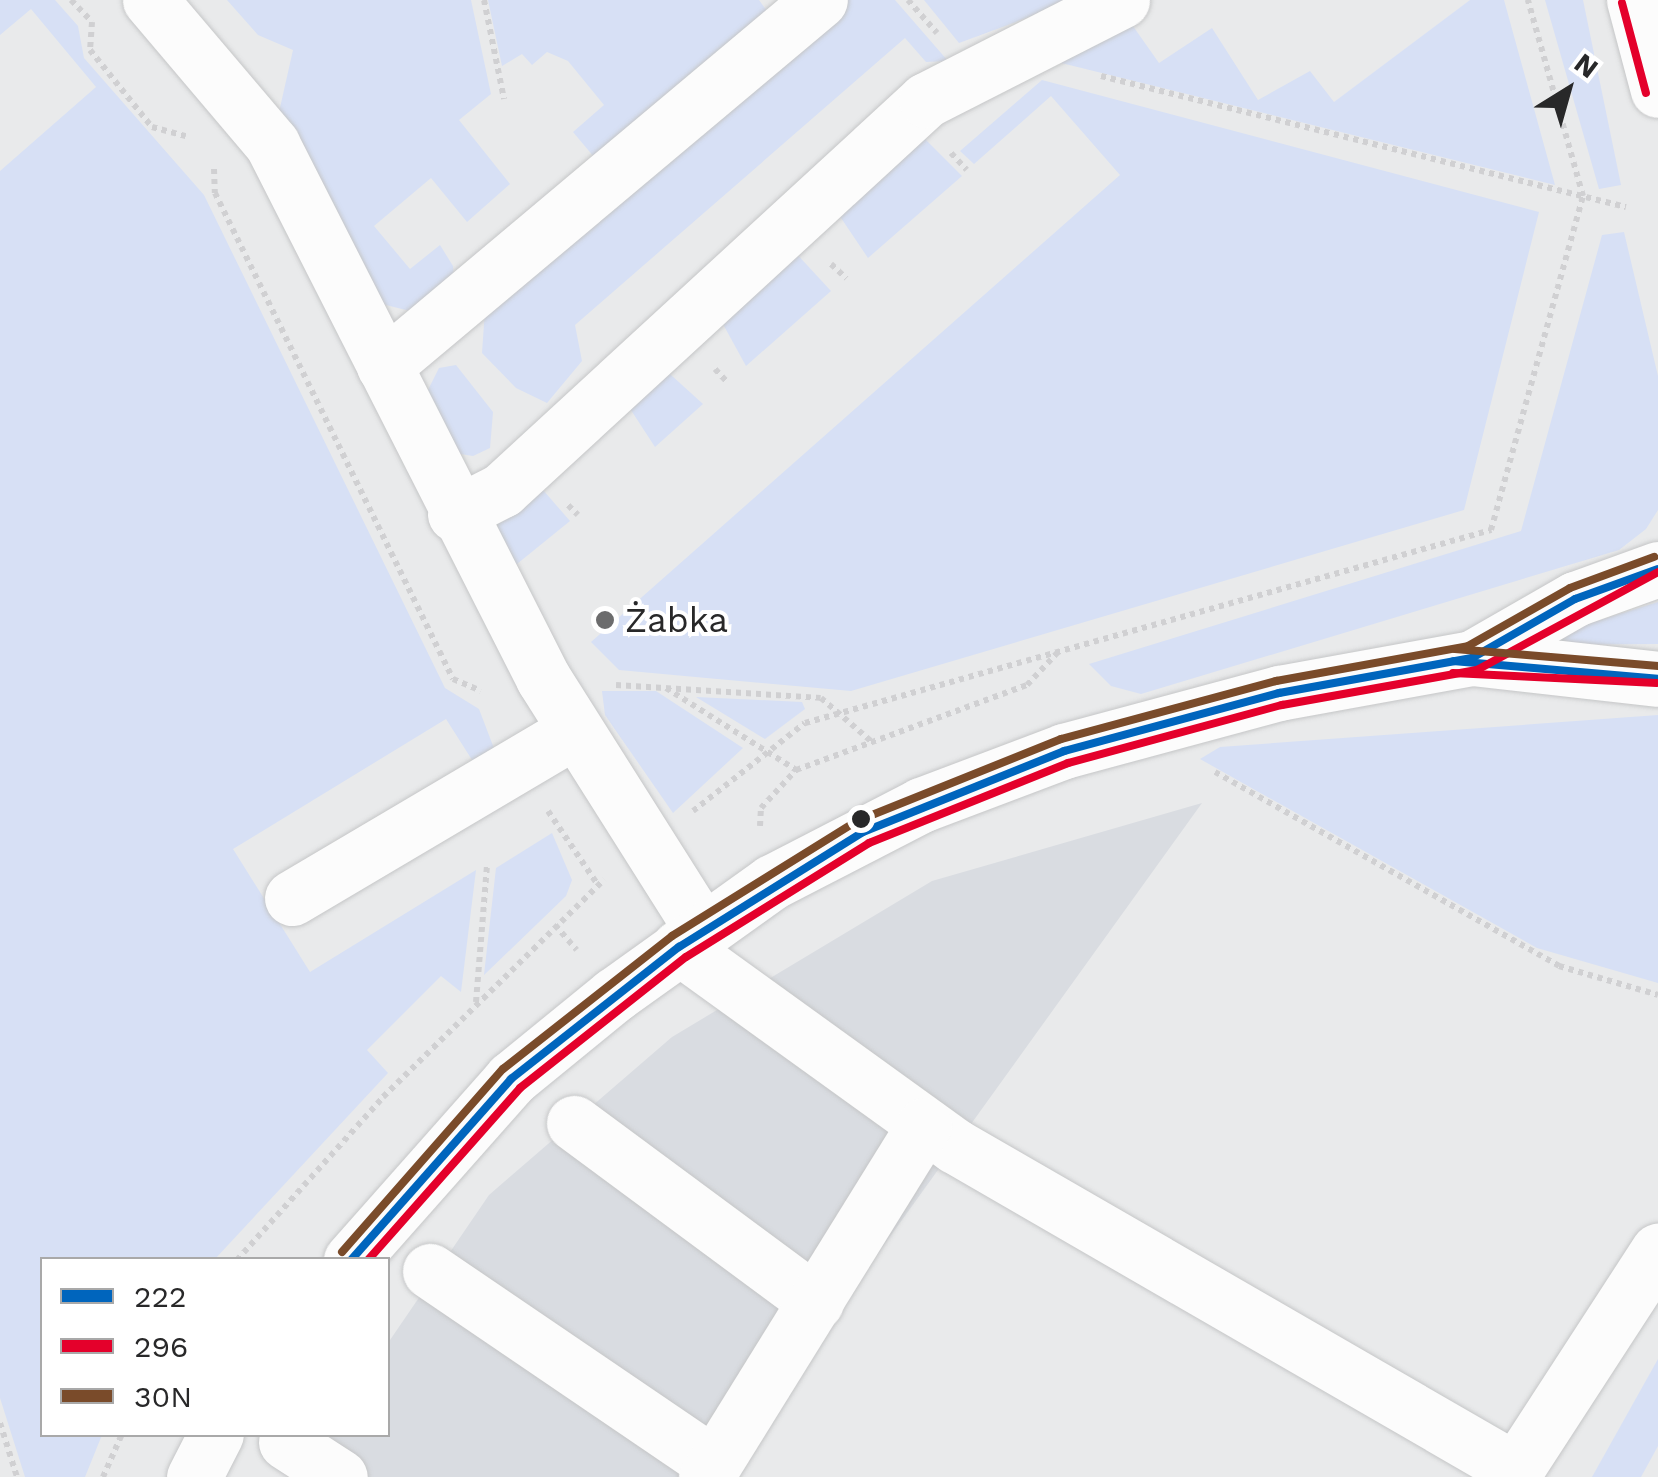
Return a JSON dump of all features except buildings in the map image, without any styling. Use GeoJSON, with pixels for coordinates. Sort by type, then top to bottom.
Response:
{"type":"FeatureCollection","features":[{"type":"Feature","properties":{"kind":"street"},"geometry":{"type":"LineString","coordinates":[[150,0],[272,144],[455,514],[542,678],[691,939],[924,1125],[1513,1473],[1658,1251]]}},
{"type":"Feature","properties":{"kind":"street"},"geometry":{"type":"LineString","coordinates":[[384,366],[820,0]]}},
{"type":"Feature","properties":{"kind":"street"},"geometry":{"type":"LineString","coordinates":[[455,514],[502,490],[926,100],[1122,0]]}},
{"type":"Feature","properties":{"kind":"street"},"geometry":{"type":"LineString","coordinates":[[1634,0],[1658,90]]}},
{"type":"Feature","properties":{"kind":"street"},"geometry":{"type":"LineString","coordinates":[[1472,658],[1653,563]]}},
{"type":"Feature","properties":{"kind":"street"},"geometry":{"type":"LineString","coordinates":[[354,1257],[512,1078],[691,939],[863,832],[1064,751],[1279,693],[1472,658],[1654,675]]}},
{"type":"Feature","properties":{"kind":"street"},"geometry":{"type":"LineString","coordinates":[[292,898],[573,732]]}},
{"type":"Feature","properties":{"kind":"street"},"geometry":{"type":"LineString","coordinates":[[574,1123],[816,1302]]}},
{"type":"Feature","properties":{"kind":"street"},"geometry":{"type":"LineString","coordinates":[[430,1271],[708,1469],[924,1125]]}},
{"type":"Feature","properties":{"kind":"street"},"geometry":{"type":"LineString","coordinates":[[194,1477],[214,1437]]}},
{"type":"Feature","properties":{"kind":"street"},"geometry":{"type":"LineString","coordinates":[[286,1442],[340,1477]]}},
{"type":"Feature","properties":{"kind":"path"},"geometry":{"type":"LineString","coordinates":[[71,0],[92,22],[90,50],[152,127],[184,133],[194,146]]}},
{"type":"Feature","properties":{"kind":"path"},"geometry":{"type":"LineString","coordinates":[[484,0],[504,99]]}},
{"type":"Feature","properties":{"kind":"path"},"geometry":{"type":"LineString","coordinates":[[1528,0],[1583,196]]}},
{"type":"Feature","properties":{"kind":"path"},"geometry":{"type":"LineString","coordinates":[[1018,56],[1626,207]]}},
{"type":"Feature","properties":{"kind":"path"},"geometry":{"type":"LineString","coordinates":[[205,158],[454,679],[478,686],[517,766],[598,885]]}},
{"type":"Feature","properties":{"kind":"path"},"geometry":{"type":"LineString","coordinates":[[759,840],[761,808],[796,770],[1028,685],[1059,651]]}},
{"type":"Feature","properties":{"kind":"path"},"geometry":{"type":"LineString","coordinates":[[542,678],[821,698],[872,742]]}},
{"type":"Feature","properties":{"kind":"path"},"geometry":{"type":"LineString","coordinates":[[666,688],[796,770]]}},
{"type":"Feature","properties":{"kind":"path"},"geometry":{"type":"LineString","coordinates":[[1206,767],[1559,966],[1658,996]]}},
{"type":"Feature","properties":{"kind":"path"},"geometry":{"type":"LineString","coordinates":[[476,1004],[487,864]]}},
{"type":"Feature","properties":{"kind":"path"},"geometry":{"type":"LineString","coordinates":[[555,925],[590,966]]}},
{"type":"Feature","properties":{"kind":"path"},"geometry":{"type":"LineString","coordinates":[[0,1423],[17,1477]]}},
{"type":"Feature","properties":{"kind":"path"},"geometry":{"type":"LineString","coordinates":[[103,1477],[121,1437]]}},
{"type":"Feature","properties":{"kind":"shaded area"},"geometry":{"type":"Polygon","coordinates":[[[0,0],[55,0],[78,26],[84,58],[204,195],[445,688],[479,709],[495,751],[474,763],[446,719],[233,849],[310,972],[476,870],[461,992],[441,976],[367,1050],[388,1073],[217,1257],[40,1257],[40,1437],[101,1437],[85,1477],[25,1477],[0,1398],[0,171],[96,87],[31,9],[0,35],[0,0]]]}},
{"type":"Feature","properties":{"kind":"shaded area"},"geometry":{"type":"Polygon","coordinates":[[[227,0],[471,0],[491,94],[459,120],[510,184],[467,222],[431,178],[374,226],[410,269],[440,245],[453,266],[454,279],[426,315],[382,304],[277,121],[293,50],[258,35],[227,0]]]}},
{"type":"Feature","properties":{"kind":"shaded area"},"geometry":{"type":"Polygon","coordinates":[[[488,0],[759,0],[772,18],[594,157],[573,132],[604,105],[568,61],[547,52],[532,65],[522,54],[502,66],[488,0]]]}},
{"type":"Feature","properties":{"kind":"shaded area"},"geometry":{"type":"Polygon","coordinates":[[[844,0],[895,0],[948,61],[926,62],[905,38],[575,325],[582,361],[547,403],[516,388],[482,353],[485,309],[844,0]]]}},
{"type":"Feature","properties":{"kind":"shaded area"},"geometry":{"type":"Polygon","coordinates":[[[924,0],[1075,0],[959,43],[924,0]]]}},
{"type":"Feature","properties":{"kind":"shaded area"},"geometry":{"type":"Polygon","coordinates":[[[1470,0],[1504,0],[1555,185],[1041,58],[1128,19],[1159,63],[1212,28],[1258,100],[1310,71],[1334,102],[1470,0]]]}},
{"type":"Feature","properties":{"kind":"shaded area"},"geometry":{"type":"Polygon","coordinates":[[[1545,0],[1583,0],[1621,185],[1599,189],[1545,0]]]}},
{"type":"Feature","properties":{"kind":"shaded area"},"geometry":{"type":"Polygon","coordinates":[[[1042,80],[1539,212],[1464,510],[851,691],[619,670],[591,642],[1120,175],[1051,96],[974,164],[960,151],[1042,80]]]}},
{"type":"Feature","properties":{"kind":"shaded area"},"geometry":{"type":"Polygon","coordinates":[[[912,126],[962,176],[868,258],[837,212],[912,126]]]}},
{"type":"Feature","properties":{"kind":"shaded area"},"geometry":{"type":"Polygon","coordinates":[[[1624,232],[1658,376],[1658,510],[1646,529],[1619,550],[1141,694],[1111,686],[1089,664],[1521,531],[1602,235],[1624,232]]]}},
{"type":"Feature","properties":{"kind":"shaded area"},"geometry":{"type":"Polygon","coordinates":[[[794,251],[831,291],[746,366],[718,315],[794,251]]]}},
{"type":"Feature","properties":{"kind":"shaded area"},"geometry":{"type":"Polygon","coordinates":[[[456,365],[493,412],[490,448],[473,456],[454,453],[428,390],[439,368],[456,365]]]}},
{"type":"Feature","properties":{"kind":"shaded area"},"geometry":{"type":"Polygon","coordinates":[[[660,365],[703,404],[655,447],[627,404],[660,365]]]}},
{"type":"Feature","properties":{"kind":"shaded area"},"geometry":{"type":"Polygon","coordinates":[[[530,475],[570,521],[507,572],[490,532],[530,475]]]}},
{"type":"Feature","properties":{"kind":"shaded area"},"geometry":{"type":"Polygon","coordinates":[[[1658,602],[1658,644],[1520,645],[1658,602]]]}},
{"type":"Feature","properties":{"kind":"shaded area"},"geometry":{"type":"Polygon","coordinates":[[[602,691],[656,691],[743,748],[673,813],[605,715],[602,691]]]}},
{"type":"Feature","properties":{"kind":"shaded area"},"geometry":{"type":"Polygon","coordinates":[[[696,697],[802,702],[805,709],[765,739],[696,697]]]}},
{"type":"Feature","properties":{"kind":"shaded area"},"geometry":{"type":"Polygon","coordinates":[[[1658,715],[1658,983],[1537,948],[1200,759],[1220,747],[1658,715]]]}},
{"type":"Feature","properties":{"kind":"shaded area"},"geometry":{"type":"Polygon","coordinates":[[[1202,803],[717,1477],[296,1477],[324,1437],[390,1437],[390,1340],[489,1195],[672,1037],[932,881],[1202,803]]]}},
{"type":"Feature","properties":{"kind":"shaded area"},"geometry":{"type":"Polygon","coordinates":[[[552,833],[572,880],[566,896],[484,975],[496,868],[552,833]]]}},
{"type":"Feature","properties":{"kind":"shaded area"},"geometry":{"type":"Polygon","coordinates":[[[1658,1359],[1658,1446],[1641,1477],[1592,1477],[1658,1359]]]}},
{"type":"Feature","properties":{"kind":"transit line","name":"296"},"geometry":{"type":"LineString","coordinates":[[1622,3],[1646,93]]}},
{"type":"Feature","properties":{"kind":"transit line","name":"30N"},"geometry":{"type":"LineString","coordinates":[[342,1252],[503,1069],[672,936],[857,821],[1061,739],[1276,681],[1468,646],[1570,588],[1654,557]]}},
{"type":"Feature","properties":{"kind":"transit line","name":"222"},"geometry":{"type":"LineString","coordinates":[[354,1257],[511,1079],[679,947],[863,832],[1064,751],[1279,693],[1472,658],[1575,599],[1658,569]]}},
{"type":"Feature","properties":{"kind":"transit line","name":"296"},"geometry":{"type":"LineString","coordinates":[[371,1257],[520,1088],[686,957],[869,843],[1068,763],[1282,705],[1477,670],[1658,572]]}},
{"type":"Feature","properties":{"kind":"transit line","name":"30N"},"geometry":{"type":"LineString","coordinates":[[1455,649],[1658,666]]}},
{"type":"Feature","properties":{"kind":"transit line","name":"222"},"geometry":{"type":"LineString","coordinates":[[1454,661],[1658,679]]}},
{"type":"Feature","properties":{"kind":"transit line","name":"296"},"geometry":{"type":"LineString","coordinates":[[1453,673],[1657,683]]}},
{"type":"Feature","properties":{"kind":"place","name":"Żabka"},"geometry":{"type":"Point","coordinates":[605,620]}}]}
